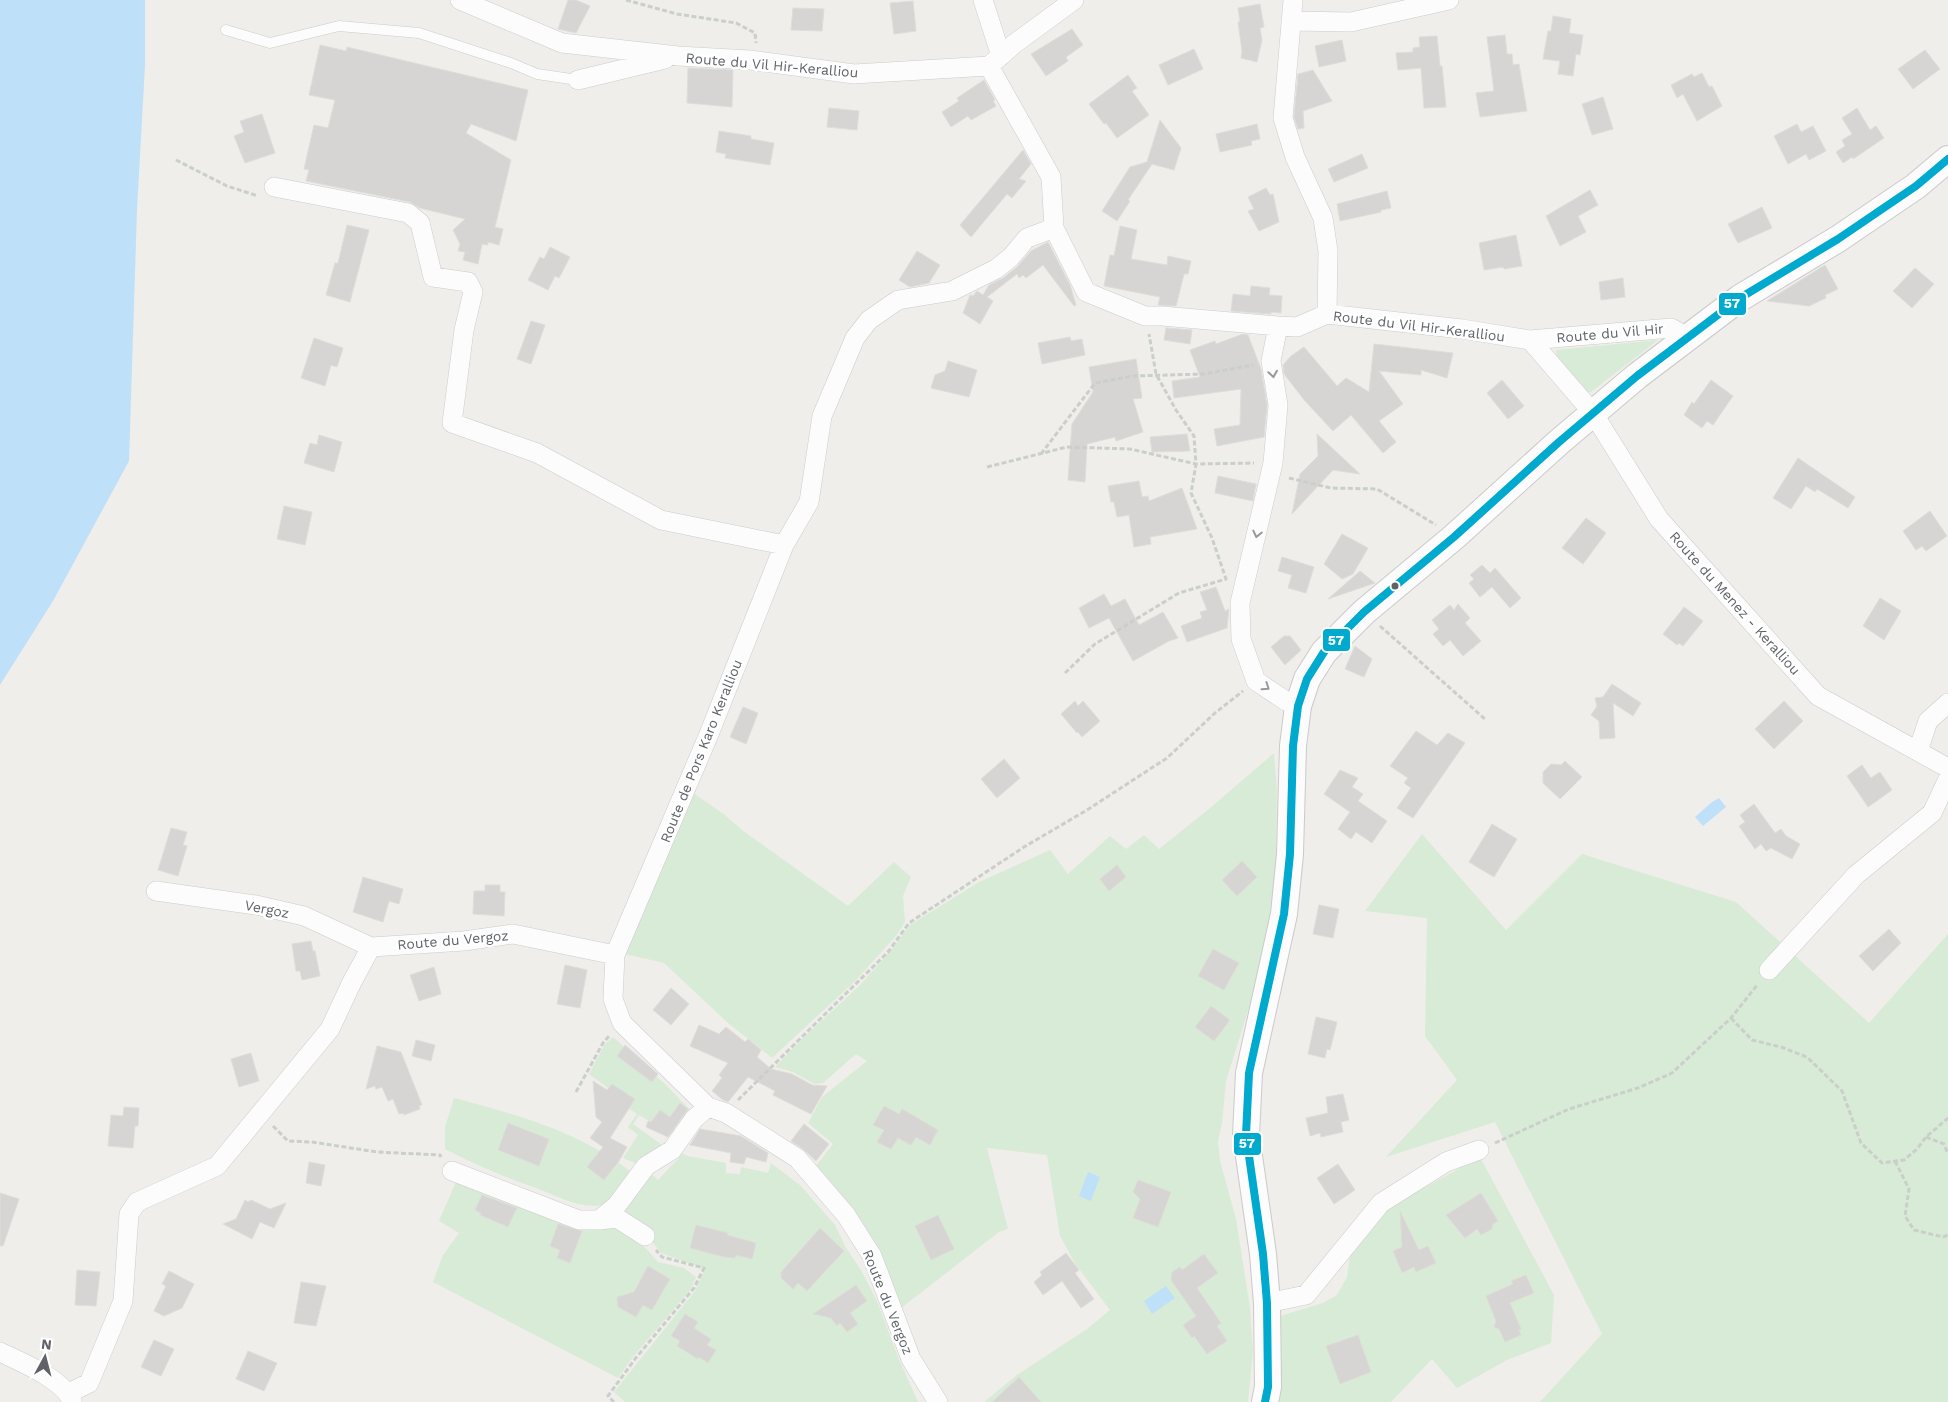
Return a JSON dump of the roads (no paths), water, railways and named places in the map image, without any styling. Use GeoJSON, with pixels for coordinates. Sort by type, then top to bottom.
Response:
{"type":"FeatureCollection","features":[{"type":"Feature","properties":{"kind":"street","name":"Route du Vil Hir-Keralliou"},"geometry":{"type":"LineString","coordinates":[[460,0],[562,43],[678,56],[750,60],[854,74],[995,61],[1051,178],[1054,228],[1086,292],[1146,316],[1297,327],[1327,314],[1462,329],[1530,340]]}},
{"type":"Feature","properties":{"kind":"street"},"geometry":{"type":"LineString","coordinates":[[983,0],[995,61]]}},
{"type":"Feature","properties":{"kind":"street"},"geometry":{"type":"LineString","coordinates":[[995,61],[1014,44],[1074,0]]}},
{"type":"Feature","properties":{"kind":"street"},"geometry":{"type":"LineString","coordinates":[[1293,0],[1283,118],[1295,157],[1323,218],[1328,251],[1327,314]]}},
{"type":"Feature","properties":{"kind":"street"},"geometry":{"type":"LineString","coordinates":[[1292,21],[1351,22],[1449,0]]}},
{"type":"Feature","properties":{"kind":"street"},"geometry":{"type":"LineString","coordinates":[[578,80],[678,56]]}},
{"type":"Feature","properties":{"kind":"street"},"geometry":{"type":"LineString","coordinates":[[1265,1402],[1268,1387],[1267,1303],[1264,1254],[1246,1135],[1249,1073],[1284,914],[1290,854],[1293,746],[1298,706],[1307,679],[1324,652],[1364,612],[1454,537],[1637,376],[1686,337],[1740,298],[1838,240],[1916,186],[1948,159]]}},
{"type":"Feature","properties":{"kind":"street"},"geometry":{"type":"LineString","coordinates":[[274,187],[408,213],[420,223],[433,277],[468,282],[473,292],[464,330],[452,423],[537,453],[661,520],[784,545]]}},
{"type":"Feature","properties":{"kind":"street","name":"Route de Pors Karo Keralliou"},"geometry":{"type":"LineString","coordinates":[[615,955],[709,734],[784,545],[809,502],[822,416],[855,338],[869,320],[898,300],[952,291],[996,268],[1011,256],[1027,238],[1054,228]]}},
{"type":"Feature","properties":{"kind":"street"},"geometry":{"type":"LineString","coordinates":[[1278,326],[1271,361],[1278,405],[1273,463],[1240,603],[1241,639],[1256,681],[1286,701],[1298,706]]}},
{"type":"Feature","properties":{"kind":"street","name":"Route du Vil Hir"},"geometry":{"type":"LineString","coordinates":[[1530,340],[1671,328],[1686,337]]}},
{"type":"Feature","properties":{"kind":"street","name":"Route du Menez - Keralliou"},"geometry":{"type":"LineString","coordinates":[[1530,340],[1593,414],[1659,519],[1818,696],[1948,768]]}},
{"type":"Feature","properties":{"kind":"street"},"geometry":{"type":"LineString","coordinates":[[1918,751],[1928,721],[1948,703]]}},
{"type":"Feature","properties":{"kind":"street"},"geometry":{"type":"LineString","coordinates":[[1769,970],[1856,875],[1932,813],[1948,779]]}},
{"type":"Feature","properties":{"kind":"street","name":"Vergoz"},"geometry":{"type":"LineString","coordinates":[[156,891],[256,905],[304,916],[371,947]]}},
{"type":"Feature","properties":{"kind":"street","name":"Route du Vergoz"},"geometry":{"type":"LineString","coordinates":[[371,947],[464,941],[513,934],[615,955],[613,999],[622,1023],[717,1110],[797,1158],[846,1214],[872,1256],[911,1359],[938,1402]]}},
{"type":"Feature","properties":{"kind":"street"},"geometry":{"type":"LineString","coordinates":[[0,1352],[38,1371],[71,1397],[89,1383],[123,1301],[129,1214],[136,1202],[217,1166],[330,1029],[371,947]]}},
{"type":"Feature","properties":{"kind":"street"},"geometry":{"type":"LineString","coordinates":[[599,1220],[617,1205],[646,1166],[672,1150],[694,1118],[717,1110]]}},
{"type":"Feature","properties":{"kind":"street"},"geometry":{"type":"LineString","coordinates":[[1267,1303],[1306,1295],[1381,1203],[1446,1162],[1479,1150]]}},
{"type":"Feature","properties":{"kind":"street"},"geometry":{"type":"LineString","coordinates":[[452,1171],[579,1220],[617,1218],[644,1236]]}},
{"type":"Feature","properties":{"kind":"lane"},"geometry":{"type":"LineString","coordinates":[[226,30],[270,43],[339,26],[419,33],[511,63],[537,74],[578,80]]}},
{"type":"Feature","properties":{"kind":"water"},"geometry":{"type":"Polygon","coordinates":[[[0,0],[145,0],[145,65],[137,210],[129,461],[53,601],[0,685],[0,0]]]}},
{"type":"Feature","properties":{"kind":"water"},"geometry":{"type":"Polygon","coordinates":[[[1719,798],[1726,807],[1703,826],[1695,817],[1719,798]]]}},
{"type":"Feature","properties":{"kind":"water"},"geometry":{"type":"Polygon","coordinates":[[[1088,1172],[1100,1177],[1091,1201],[1079,1196],[1088,1172]]]}},
{"type":"Feature","properties":{"kind":"water"},"geometry":{"type":"Polygon","coordinates":[[[1166,1286],[1175,1298],[1152,1314],[1144,1301],[1166,1286]]]}}]}
